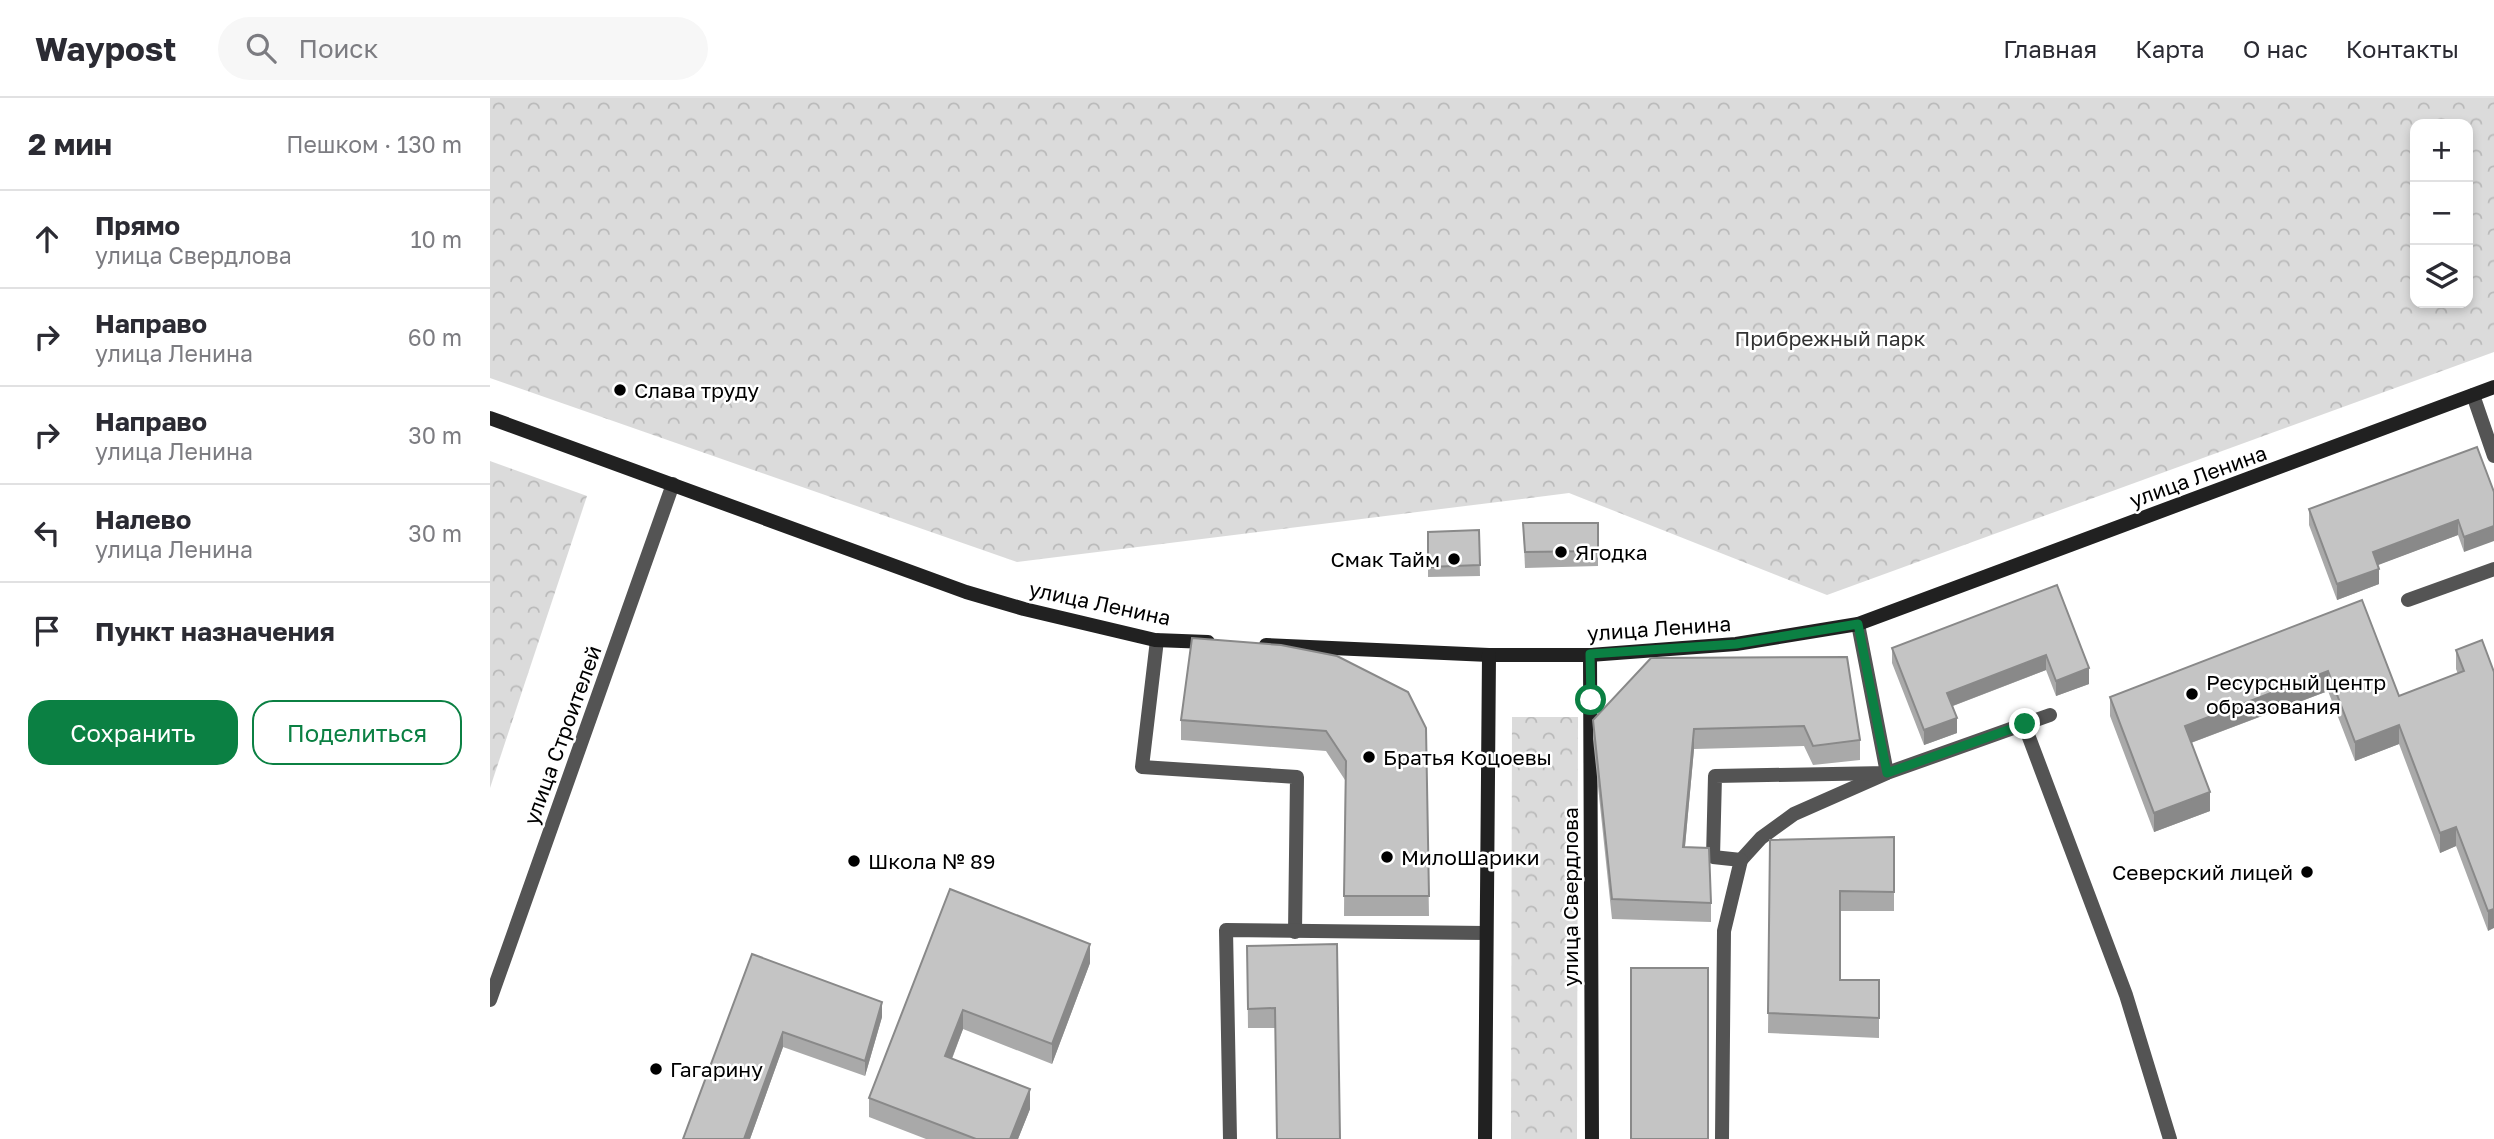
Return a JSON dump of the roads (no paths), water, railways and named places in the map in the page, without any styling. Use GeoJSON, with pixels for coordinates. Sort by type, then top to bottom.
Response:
{"type":"FeatureCollection","features":[{"type":"Feature","properties":{"kind":"street","name":"улица Ленина"},"geometry":{"type":"LineString","coordinates":[[1254,644],[1489,655],[1590,654],[1736,644],[1858,624],[2494,387]]}},
{"type":"Feature","properties":{"kind":"street"},"geometry":{"type":"LineString","coordinates":[[2473,395],[2494,456]]}},
{"type":"Feature","properties":{"kind":"street","name":"улица Ленина"},"geometry":{"type":"LineString","coordinates":[[490,418],[966,592],[1024,609],[1157,640],[1226,643]]}},
{"type":"Feature","properties":{"kind":"street","name":"улица Строителей"},"geometry":{"type":"LineString","coordinates":[[490,1000],[673,484]]}},
{"type":"Feature","properties":{"kind":"street"},"geometry":{"type":"LineString","coordinates":[[2408,600],[2494,569]]}},
{"type":"Feature","properties":{"kind":"street"},"geometry":{"type":"LineString","coordinates":[[1858,624],[1887,773]]}},
{"type":"Feature","properties":{"kind":"street"},"geometry":{"type":"LineString","coordinates":[[1157,640],[1142,766],[1297,777],[1295,932]]}},
{"type":"Feature","properties":{"kind":"street","name":"улица Свердлова"},"geometry":{"type":"LineString","coordinates":[[1590,654],[1592,1139]]}},
{"type":"Feature","properties":{"kind":"street"},"geometry":{"type":"LineString","coordinates":[[1485,1139],[1489,655]]}},
{"type":"Feature","properties":{"kind":"street"},"geometry":{"type":"LineString","coordinates":[[1722,1139],[1724,931],[1741,860],[1761,838],[1794,814],[1887,773],[2050,715]]}},
{"type":"Feature","properties":{"kind":"street"},"geometry":{"type":"LineString","coordinates":[[2025,724],[2126,995],[2170,1139]]}},
{"type":"Feature","properties":{"kind":"street"},"geometry":{"type":"LineString","coordinates":[[1741,860],[1713,857],[1715,776],[1887,773]]}},
{"type":"Feature","properties":{"kind":"street"},"geometry":{"type":"LineString","coordinates":[[1230,1139],[1226,930],[1485,933]]}},
{"type":"Feature","properties":{"kind":"place","name":"Слава труду"},"geometry":{"type":"Point","coordinates":[620,390]}},
{"type":"Feature","properties":{"kind":"place","name":"Ягодка"},"geometry":{"type":"Point","coordinates":[1561,552]}},
{"type":"Feature","properties":{"kind":"place","name":"Смак Тайм"},"geometry":{"type":"Point","coordinates":[1454,559]}},
{"type":"Feature","properties":{"kind":"place","name":"Ресурсный центр образования"},"geometry":{"type":"Point","coordinates":[2192,694]}},
{"type":"Feature","properties":{"kind":"place","name":"Братья Коцоевы"},"geometry":{"type":"Point","coordinates":[1369,757]}},
{"type":"Feature","properties":{"kind":"place","name":"МилоШарики"},"geometry":{"type":"Point","coordinates":[1387,857]}},
{"type":"Feature","properties":{"kind":"place","name":"Школа № 89"},"geometry":{"type":"Point","coordinates":[854,861]}},
{"type":"Feature","properties":{"kind":"place","name":"Северский лицей"},"geometry":{"type":"Point","coordinates":[2307,872]}},
{"type":"Feature","properties":{"kind":"place","name":"Гагарину"},"geometry":{"type":"Point","coordinates":[656,1069]}},
{"type":"Feature","properties":{"kind":"park label","name":"Прибрежный парк"},"geometry":{"type":"Point","coordinates":[1830,338]}}]}
